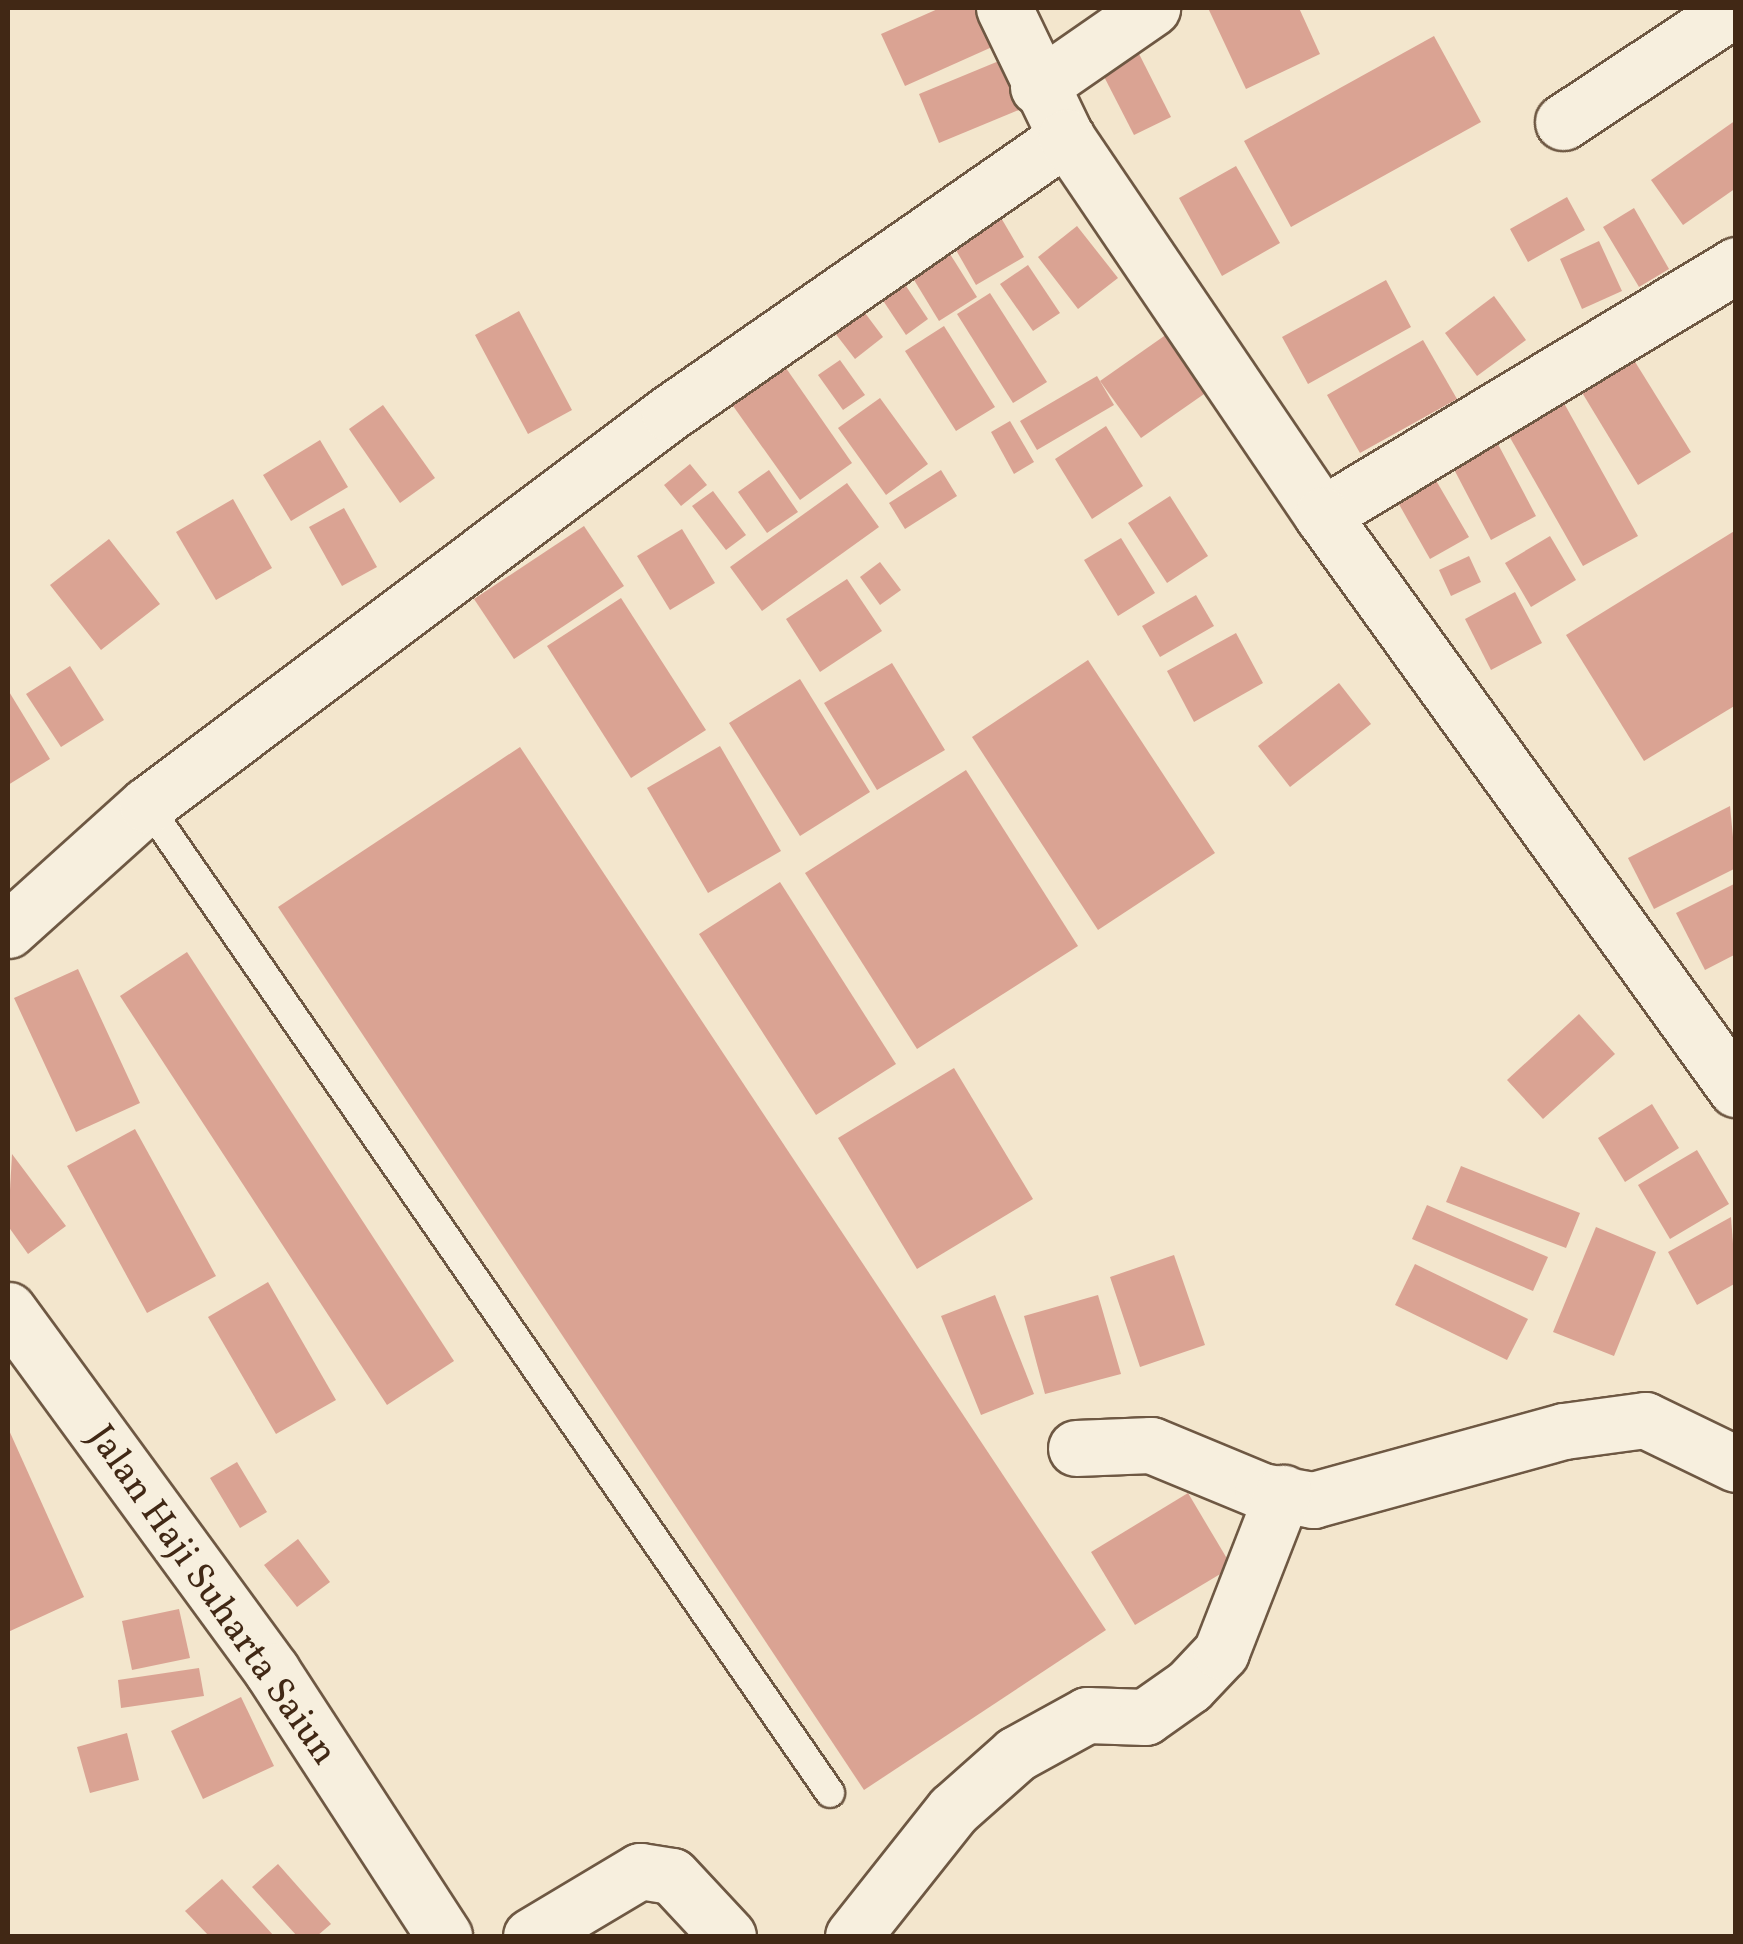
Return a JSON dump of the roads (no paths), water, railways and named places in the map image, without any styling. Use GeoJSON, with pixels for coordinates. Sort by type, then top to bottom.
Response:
{"type":"FeatureCollection","features":[{"type":"Feature","properties":{"kind":"street"},"geometry":{"type":"LineString","coordinates":[[1004,8],[1038,87],[1066,137],[1322,515],[1736,1089]]}},
{"type":"Feature","properties":{"kind":"street"},"geometry":{"type":"LineString","coordinates":[[1038,87],[1152,8]]}},
{"type":"Feature","properties":{"kind":"street"},"geometry":{"type":"LineString","coordinates":[[1562,122],[1735,8]]}},
{"type":"Feature","properties":{"kind":"street"},"geometry":{"type":"LineString","coordinates":[[8,930],[147,804],[669,413],[1066,137]]}},
{"type":"Feature","properties":{"kind":"street"},"geometry":{"type":"LineString","coordinates":[[1322,515],[1736,264]]}},
{"type":"Feature","properties":{"kind":"street","name":"Jalan Haji Suharta Saiun"},"geometry":{"type":"LineString","coordinates":[[8,1310],[272,1670],[444,1936]]}},
{"type":"Feature","properties":{"kind":"street"},"geometry":{"type":"LineString","coordinates":[[1076,1448],[1151,1444],[1283,1493],[1338,1496],[1564,1431],[1645,1420],[1736,1464]]}},
{"type":"Feature","properties":{"kind":"street"},"geometry":{"type":"LineString","coordinates":[[853,1936],[953,1810],[1016,1754],[1088,1715],[1144,1717],[1190,1686],[1221,1652],[1283,1493]]}},
{"type":"Feature","properties":{"kind":"street"},"geometry":{"type":"LineString","coordinates":[[531,1936],[640,1872],[672,1876],[728,1936]]}},
{"type":"Feature","properties":{"kind":"lane"},"geometry":{"type":"LineString","coordinates":[[147,804],[830,1794]]}}]}
